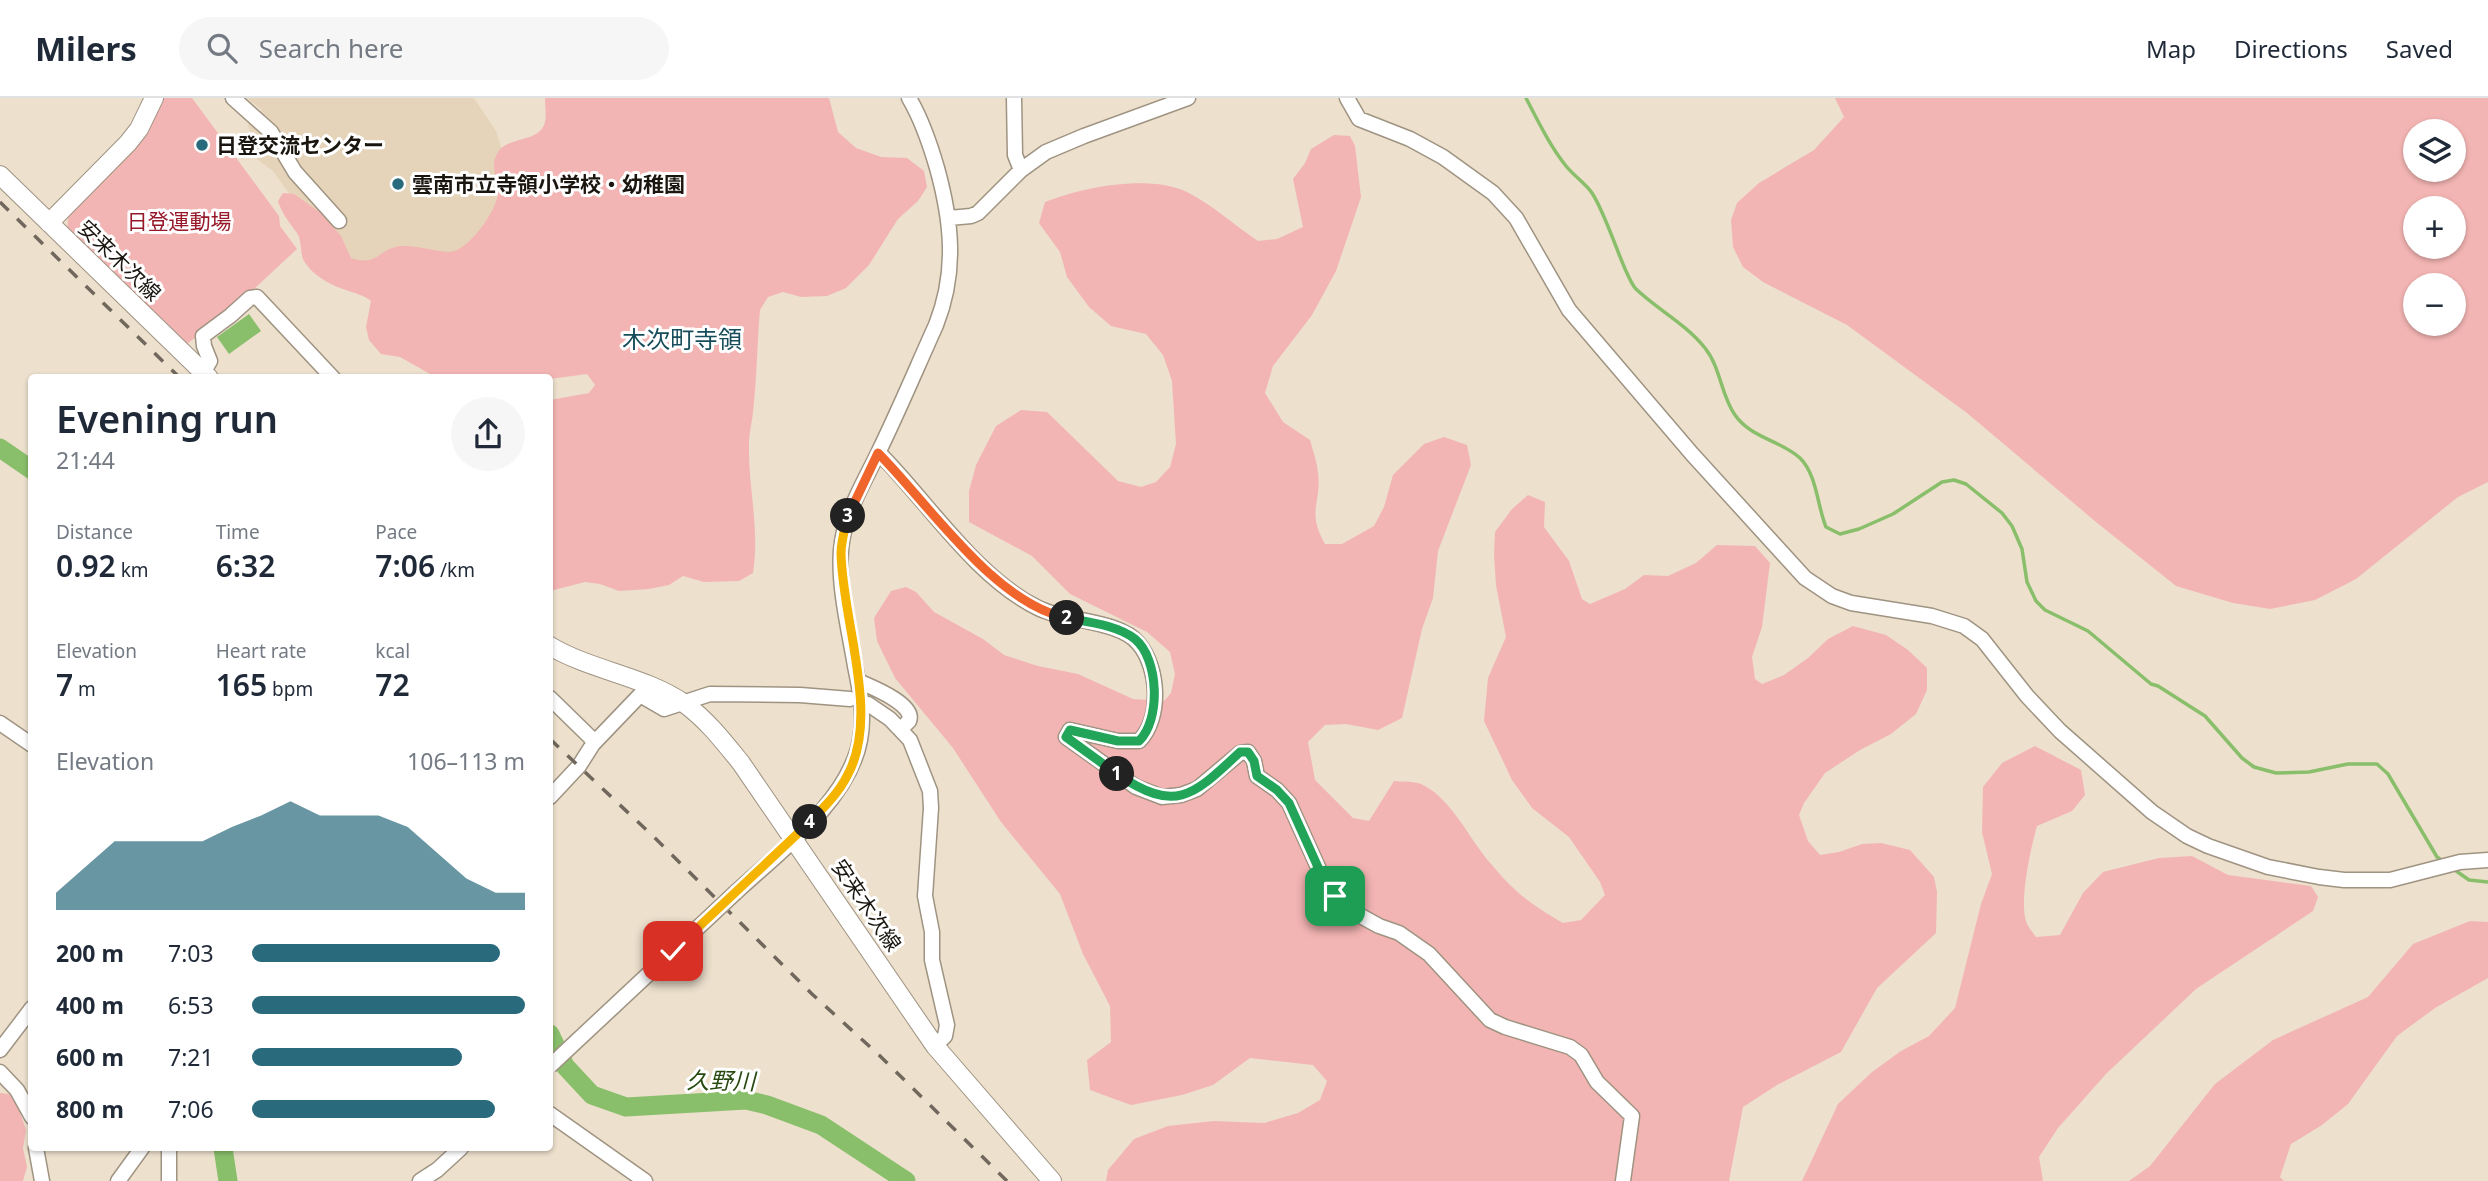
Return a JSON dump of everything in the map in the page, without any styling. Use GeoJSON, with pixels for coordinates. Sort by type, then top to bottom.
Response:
{"type":"FeatureCollection","features":[{"type":"Feature","properties":{"kind":"main road"},"geometry":{"type":"LineString","coordinates":[[49,223],[128,144],[139,129],[154,98]]}},
{"type":"Feature","properties":{"kind":"main road","name":"安来木次線"},"geometry":{"type":"LineString","coordinates":[[0,175],[204,374]]}},
{"type":"Feature","properties":{"kind":"main road","name":"安来木次線"},"geometry":{"type":"LineString","coordinates":[[553,650],[645,684],[683,702],[706,721],[741,763],[794,838],[935,1046],[1052,1181]]}},
{"type":"Feature","properties":{"kind":"street"},"geometry":{"type":"LineString","coordinates":[[233,98],[267,127],[295,172],[339,220]]}},
{"type":"Feature","properties":{"kind":"street"},"geometry":{"type":"LineString","coordinates":[[553,1063],[794,838],[838,791],[855,758],[862,721],[844,597],[841,550],[848,513],[878,453],[943,307],[950,274],[949,218],[932,150],[909,98]]}},
{"type":"Feature","properties":{"kind":"street"},"geometry":{"type":"LineString","coordinates":[[1014,98],[1016,155],[1021,170]]}},
{"type":"Feature","properties":{"kind":"street"},"geometry":{"type":"LineString","coordinates":[[949,218],[978,213],[1021,170],[1059,145],[1188,98]]}},
{"type":"Feature","properties":{"kind":"street"},"geometry":{"type":"LineString","coordinates":[[1347,98],[1359,119],[1410,139],[1443,157],[1493,193],[1516,218],[1569,310],[1692,454],[1805,578],[1832,596],[1851,603],[1932,616],[1964,626],[1982,639],[2027,696],[2060,731],[2152,812],[2187,836],[2268,867],[2344,880],[2390,880],[2460,862],[2488,860]]}},
{"type":"Feature","properties":{"kind":"street"},"geometry":{"type":"LineString","coordinates":[[207,374],[210,361],[204,345],[204,336],[250,298],[257,297],[329,374]]}},
{"type":"Feature","properties":{"kind":"street"},"geometry":{"type":"LineString","coordinates":[[878,453],[970,556],[997,579],[1037,608],[1060,617],[1106,626],[1126,634],[1136,640],[1146,653],[1154,678],[1154,714],[1146,734],[1139,741],[1118,741],[1070,730],[1066,737],[1136,787],[1162,797],[1181,795],[1197,789],[1240,752],[1248,752],[1254,761],[1257,776],[1277,790],[1289,803],[1322,876],[1335,896],[1348,909],[1399,933],[1429,954],[1490,1020],[1570,1047],[1581,1055],[1597,1082],[1632,1116],[1623,1181]]}},
{"type":"Feature","properties":{"kind":"street"},"geometry":{"type":"LineString","coordinates":[[858,681],[906,708],[910,715],[909,721],[901,729]]}},
{"type":"Feature","properties":{"kind":"street"},"geometry":{"type":"LineString","coordinates":[[553,794],[579,766],[593,744],[639,695],[664,709],[710,694],[800,695],[850,699]]}},
{"type":"Feature","properties":{"kind":"street"},"geometry":{"type":"LineString","coordinates":[[553,701],[591,738],[593,744]]}},
{"type":"Feature","properties":{"kind":"street"},"geometry":{"type":"LineString","coordinates":[[869,704],[901,729],[910,740],[930,791],[925,896],[932,932],[932,960],[947,1025],[945,1036],[935,1046]]}},
{"type":"Feature","properties":{"kind":"street"},"geometry":{"type":"LineString","coordinates":[[0,723],[28,742]]}},
{"type":"Feature","properties":{"kind":"street"},"geometry":{"type":"LineString","coordinates":[[0,1050],[28,1013]]}},
{"type":"Feature","properties":{"kind":"street"},"geometry":{"type":"LineString","coordinates":[[0,1072],[17,1090],[28,1110]]}},
{"type":"Feature","properties":{"kind":"street"},"geometry":{"type":"LineString","coordinates":[[553,1116],[645,1181]]}},
{"type":"Feature","properties":{"kind":"street"},"geometry":{"type":"LineString","coordinates":[[37,1151],[42,1181]]}},
{"type":"Feature","properties":{"kind":"street"},"geometry":{"type":"LineString","coordinates":[[118,1181],[140,1151]]}},
{"type":"Feature","properties":{"kind":"street"},"geometry":{"type":"LineString","coordinates":[[169,1151],[169,1181]]}},
{"type":"Feature","properties":{"kind":"street"},"geometry":{"type":"LineString","coordinates":[[420,1181],[458,1151]]}},
{"type":"Feature","properties":{"kind":"shaded area","name":"雲南市立寺領小学校・幼稚園"},"geometry":{"type":"Polygon","coordinates":[[[247,98],[474,98],[496,131],[517,197],[490,243],[364,281],[316,231],[273,171],[258,160],[248,125],[262,110],[247,98]]]}},
{"type":"Feature","properties":{"kind":"shaded area"},"geometry":{"type":"Polygon","coordinates":[[[249,314],[261,331],[229,354],[217,337],[249,314]]]}},
{"type":"Feature","properties":{"kind":"green space","name":"日登運動場"},"geometry":{"type":"Polygon","coordinates":[[[159,98],[192,98],[279,216],[280,226],[297,249],[225,316],[188,343],[67,232],[68,218],[115,163],[159,98]]]}},
{"type":"Feature","properties":{"kind":"green space"},"geometry":{"type":"Polygon","coordinates":[[[545,98],[829,98],[838,132],[856,148],[881,157],[907,158],[924,171],[927,187],[918,201],[898,219],[869,265],[846,288],[827,296],[801,297],[783,292],[768,297],[760,310],[749,444],[755,557],[753,573],[739,581],[704,582],[683,576],[669,585],[649,589],[619,591],[585,582],[553,590],[553,399],[589,393],[595,385],[587,374],[553,379],[553,374],[430,374],[400,357],[381,354],[369,340],[366,327],[371,301],[331,284],[311,270],[303,259],[299,236],[278,201],[283,193],[294,194],[321,213],[341,236],[351,258],[373,259],[400,246],[449,252],[457,250],[473,238],[493,209],[498,193],[494,161],[500,149],[540,131],[545,119],[545,98]]]}},
{"type":"Feature","properties":{"kind":"green space"},"geometry":{"type":"Polygon","coordinates":[[[1835,98],[2488,98],[2488,482],[2458,497],[2356,579],[2315,600],[2270,609],[2233,603],[2176,586],[1967,413],[1847,325],[1763,282],[1743,267],[1733,247],[1731,220],[1737,203],[1759,183],[1814,150],[1844,117],[1835,98]]]}},
{"type":"Feature","properties":{"kind":"green space"},"geometry":{"type":"Polygon","coordinates":[[[1334,135],[1350,136],[1355,146],[1361,197],[1336,271],[1312,315],[1273,366],[1265,393],[1283,422],[1310,440],[1319,483],[1315,515],[1319,533],[1325,544],[1342,544],[1374,526],[1384,507],[1393,475],[1424,444],[1444,437],[1467,445],[1471,465],[1438,551],[1433,598],[1422,629],[1402,718],[1378,730],[1346,724],[1325,725],[1308,742],[1315,780],[1353,818],[1369,821],[1394,781],[1421,784],[1451,809],[1508,883],[1552,917],[1563,923],[1581,920],[1605,895],[1600,882],[1569,837],[1532,808],[1512,780],[1484,721],[1488,678],[1506,637],[1496,585],[1495,532],[1512,509],[1528,495],[1545,502],[1544,527],[1569,561],[1582,599],[1590,604],[1625,589],[1644,575],[1668,576],[1696,563],[1717,545],[1755,546],[1770,563],[1762,627],[1752,657],[1755,679],[1762,684],[1784,675],[1828,639],[1853,626],[1886,635],[1908,650],[1927,668],[1927,690],[1916,714],[1891,734],[1825,773],[1799,815],[1808,841],[1820,855],[1862,844],[1881,843],[1910,850],[1934,877],[1937,892],[1936,933],[1877,988],[1841,1052],[1777,1085],[1743,1107],[1729,1181],[1106,1181],[1108,1170],[1134,1139],[1168,1126],[1214,1121],[1264,1123],[1298,1113],[1320,1100],[1327,1081],[1313,1065],[1250,1058],[1213,1085],[1182,1095],[1131,1105],[1090,1090],[1087,1060],[1111,1042],[1110,1006],[1083,954],[1060,894],[1001,822],[953,748],[895,678],[877,641],[874,618],[891,591],[906,587],[916,592],[934,612],[983,639],[1004,655],[1038,666],[1078,674],[1133,699],[1164,701],[1171,693],[1175,674],[1170,652],[1147,632],[1070,594],[1032,556],[969,522],[969,491],[976,465],[996,426],[1021,410],[1047,412],[1118,481],[1141,487],[1156,482],[1170,467],[1176,444],[1172,381],[1163,355],[1146,334],[1111,326],[1089,307],[1067,277],[1060,252],[1039,223],[1045,202],[1097,187],[1154,184],[1172,187],[1197,197],[1258,241],[1277,239],[1303,227],[1293,179],[1311,149],[1334,135]]]}},
{"type":"Feature","properties":{"kind":"green space"},"geometry":{"type":"Polygon","coordinates":[[[2035,746],[2081,770],[2085,795],[2072,811],[2037,826],[2026,875],[2024,903],[2027,924],[2036,937],[2060,935],[2083,893],[2103,872],[2159,858],[2192,856],[2228,875],[2311,886],[2318,897],[2313,911],[2196,989],[2106,1074],[2058,1128],[2039,1157],[2043,1181],[1802,1181],[1838,1104],[1872,1072],[1901,1051],[1929,1036],[1955,1008],[1981,904],[1992,874],[1982,832],[1983,787],[2002,763],[2035,746]]]}},
{"type":"Feature","properties":{"kind":"green space"},"geometry":{"type":"Polygon","coordinates":[[[2470,921],[2488,922],[2488,978],[2435,1008],[2397,1036],[2348,1104],[2322,1125],[2291,1144],[2280,1177],[2284,1181],[2129,1181],[2150,1166],[2215,1084],[2273,1040],[2368,997],[2413,944],[2470,921]]]}},
{"type":"Feature","properties":{"kind":"green space"},"geometry":{"type":"Polygon","coordinates":[[[0,1093],[9,1094],[17,1104],[26,1130],[23,1148],[27,1167],[23,1181],[0,1181],[0,1093]]]}},
{"type":"Feature","properties":{"kind":"waterway"},"geometry":{"type":"LineString","coordinates":[[1526,98],[1560,158],[1589,189],[1596,201],[1635,287],[1705,348],[1730,407],[1742,423],[1792,452],[1806,465],[1826,527],[1840,534],[1859,529],[1893,514],[1942,482],[1954,480],[1966,484],[2002,513],[2012,526],[2022,549],[2027,582],[2036,601],[2045,610],[2088,631],[2151,684],[2205,716],[2242,758],[2254,767],[2276,773],[2309,772],[2348,764],[2377,764],[2388,774],[2437,857],[2443,861]]}},
{"type":"Feature","properties":{"kind":"waterway","name":"久野川"},"geometry":{"type":"LineString","coordinates":[[0,448],[28,467]]}},
{"type":"Feature","properties":{"kind":"waterway"},"geometry":{"type":"LineString","coordinates":[[2452,868],[2469,880],[2488,882]]}},
{"type":"Feature","properties":{"kind":"waterway","name":"久野川"},"geometry":{"type":"LineString","coordinates":[[553,1040],[565,1066],[592,1095],[626,1107],[746,1100],[767,1105],[821,1125],[906,1181]]}},
{"type":"Feature","properties":{"kind":"waterway"},"geometry":{"type":"LineString","coordinates":[[223,1151],[228,1181]]}},
{"type":"Feature","properties":{"kind":"railway"},"geometry":{"type":"LineString","coordinates":[[0,202],[176,374]]}},
{"type":"Feature","properties":{"kind":"railway"},"geometry":{"type":"LineString","coordinates":[[553,742],[1007,1181]]}},
{"type":"Feature","properties":{"kind":"place","name":"日登交流センター"},"geometry":{"type":"Point","coordinates":[202,145]}},
{"type":"Feature","properties":{"kind":"place","name":"雲南市立寺領小学校・幼稚園"},"geometry":{"type":"Point","coordinates":[398,184]}},
{"type":"Feature","properties":{"kind":"district","name":"木次町寺領"},"geometry":{"type":"Point","coordinates":[682,338]}},
{"type":"Feature","properties":{"kind":"route"},"geometry":{"type":"LineString","coordinates":[[673,951],[816,816],[848,776],[860,740],[862,708],[844,597],[841,550],[848,513],[878,453],[970,556],[997,579],[1037,608],[1060,617],[1106,626],[1126,634],[1136,640],[1146,653],[1154,678],[1154,714],[1146,734],[1139,741],[1118,741],[1070,730],[1066,737],[1136,787],[1162,797],[1181,795],[1197,789],[1240,752],[1248,752],[1254,761],[1257,776],[1277,790],[1289,803],[1322,876],[1335,896]]}}]}
